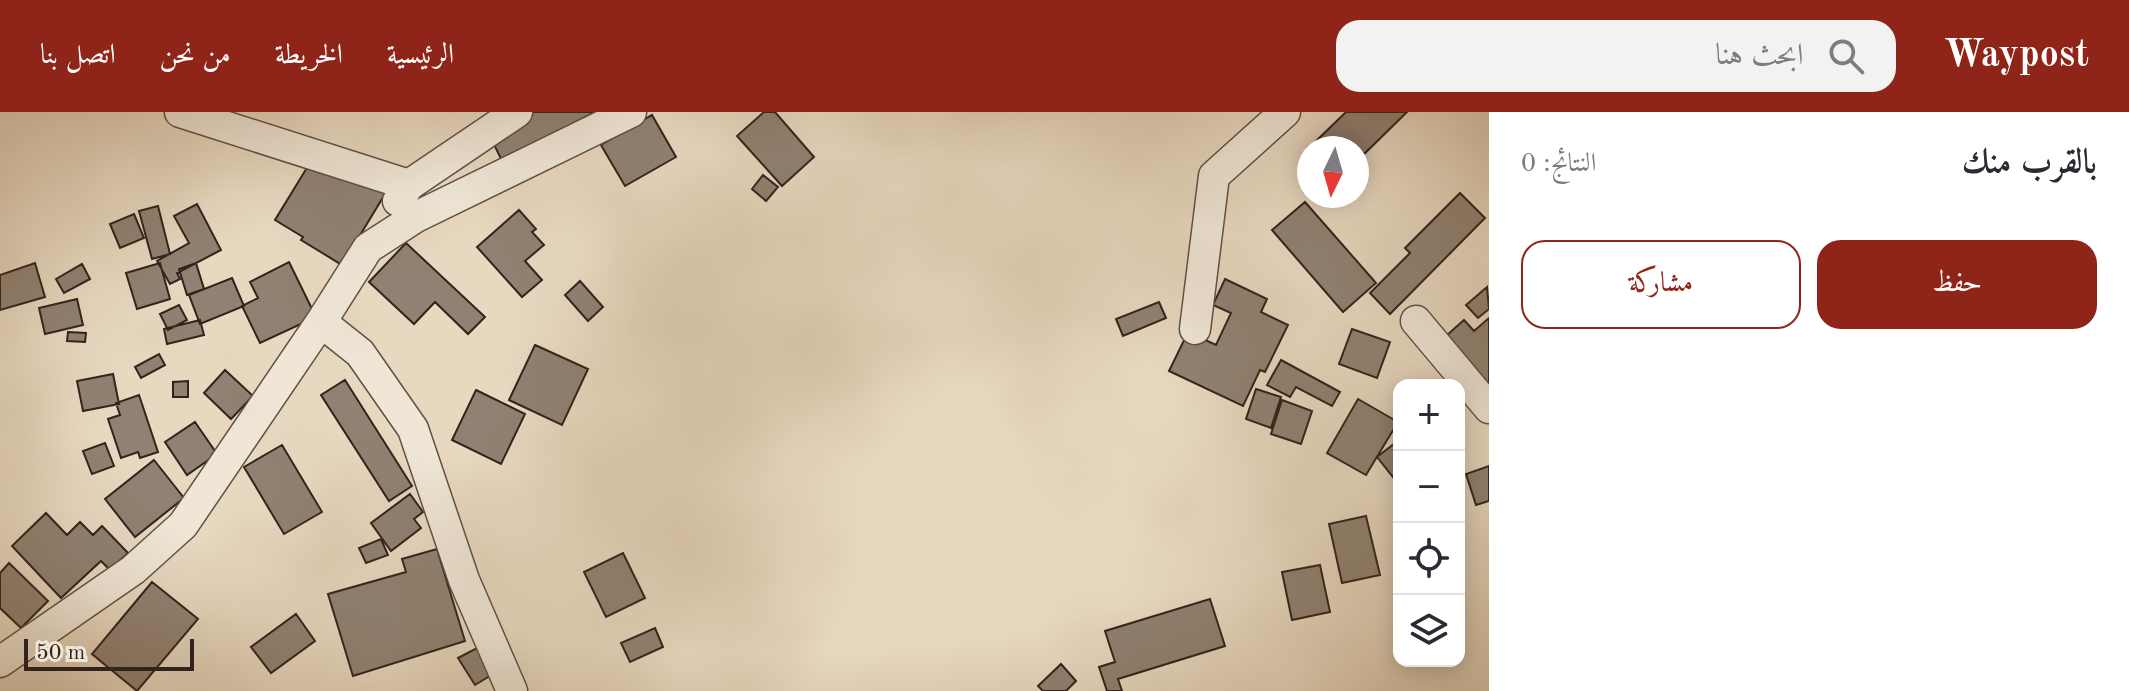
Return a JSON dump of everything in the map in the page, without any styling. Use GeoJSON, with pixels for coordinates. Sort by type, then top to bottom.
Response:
{"type":"FeatureCollection","features":[{"type":"Feature","properties":{"kind":"street"},"geometry":{"type":"LineString","coordinates":[[180,112],[409,185]]}},
{"type":"Feature","properties":{"kind":"street"},"geometry":{"type":"LineString","coordinates":[[0,662],[133,570],[183,525],[321,322],[409,185],[517,112]]}},
{"type":"Feature","properties":{"kind":"street"},"geometry":{"type":"LineString","coordinates":[[368,248],[416,217],[631,112]]}},
{"type":"Feature","properties":{"kind":"street"},"geometry":{"type":"LineString","coordinates":[[1195,329],[1214,176],[1285,112]]}},
{"type":"Feature","properties":{"kind":"street"},"geometry":{"type":"LineString","coordinates":[[1416,321],[1487,404]]}},
{"type":"Feature","properties":{"kind":"street"},"geometry":{"type":"LineString","coordinates":[[321,322],[360,353],[413,429],[464,580],[512,691]]}},
{"type":"Feature","properties":{"kind":"building"},"geometry":{"type":"Polygon","coordinates":[[[529,112],[595,112],[502,161],[488,132],[529,112]]]}},
{"type":"Feature","properties":{"kind":"building"},"geometry":{"type":"Polygon","coordinates":[[[764,112],[775,112],[814,157],[782,186],[737,136],[764,112]]]}},
{"type":"Feature","properties":{"kind":"building"},"geometry":{"type":"Polygon","coordinates":[[[1346,112],[1407,112],[1369,149],[1369,136],[1321,136],[1346,112]]]}},
{"type":"Feature","properties":{"kind":"building"},"geometry":{"type":"Polygon","coordinates":[[[652,115],[676,157],[625,186],[601,145],[652,115]]]}},
{"type":"Feature","properties":{"kind":"building"},"geometry":{"type":"Polygon","coordinates":[[[319,148],[388,189],[342,265],[275,220],[319,148]]]}},
{"type":"Feature","properties":{"kind":"building"},"geometry":{"type":"Polygon","coordinates":[[[763,175],[778,187],[766,201],[752,189],[763,175]]]}},
{"type":"Feature","properties":{"kind":"building"},"geometry":{"type":"Polygon","coordinates":[[[1460,193],[1485,218],[1390,314],[1370,293],[1410,253],[1405,248],[1460,193]]]}},
{"type":"Feature","properties":{"kind":"building"},"geometry":{"type":"Polygon","coordinates":[[[197,204],[221,250],[177,273],[180,279],[170,284],[157,261],[189,243],[174,216],[197,204]]]}},
{"type":"Feature","properties":{"kind":"building"},"geometry":{"type":"Polygon","coordinates":[[[158,206],[170,254],[152,259],[139,211],[158,206]]]}},
{"type":"Feature","properties":{"kind":"building"},"geometry":{"type":"Polygon","coordinates":[[[1298,208],[1310,208],[1376,283],[1343,312],[1272,230],[1298,208]]]}},
{"type":"Feature","properties":{"kind":"building"},"geometry":{"type":"Polygon","coordinates":[[[519,210],[536,229],[532,232],[544,245],[525,261],[542,280],[522,297],[477,247],[519,210]]]}},
{"type":"Feature","properties":{"kind":"building"},"geometry":{"type":"Polygon","coordinates":[[[134,214],[144,238],[120,248],[110,224],[134,214]]]}},
{"type":"Feature","properties":{"kind":"building"},"geometry":{"type":"Polygon","coordinates":[[[406,243],[485,317],[468,334],[435,302],[414,324],[369,282],[406,243]]]}},
{"type":"Feature","properties":{"kind":"building"},"geometry":{"type":"Polygon","coordinates":[[[289,262],[316,317],[260,343],[242,306],[258,298],[250,282],[289,262]]]}},
{"type":"Feature","properties":{"kind":"building"},"geometry":{"type":"Polygon","coordinates":[[[35,263],[45,297],[0,310],[0,275],[35,263]]]}},
{"type":"Feature","properties":{"kind":"building"},"geometry":{"type":"Polygon","coordinates":[[[160,263],[170,299],[137,309],[126,273],[160,263]]]}},
{"type":"Feature","properties":{"kind":"building"},"geometry":{"type":"Polygon","coordinates":[[[196,263],[204,289],[187,295],[179,269],[196,263]]]}},
{"type":"Feature","properties":{"kind":"building"},"geometry":{"type":"Polygon","coordinates":[[[82,264],[90,279],[64,293],[56,279],[82,264]]]}},
{"type":"Feature","properties":{"kind":"building"},"geometry":{"type":"Polygon","coordinates":[[[232,278],[244,306],[200,324],[189,295],[232,278]]]}},
{"type":"Feature","properties":{"kind":"building"},"geometry":{"type":"Polygon","coordinates":[[[1225,279],[1267,299],[1261,312],[1288,325],[1265,372],[1260,370],[1243,406],[1169,371],[1188,332],[1216,345],[1231,313],[1213,305],[1225,279]]]}},
{"type":"Feature","properties":{"kind":"building"},"geometry":{"type":"Polygon","coordinates":[[[580,281],[603,307],[588,321],[565,295],[580,281]]]}},
{"type":"Feature","properties":{"kind":"building"},"geometry":{"type":"Polygon","coordinates":[[[1487,287],[1489,309],[1478,318],[1466,305],[1487,287]]]}},
{"type":"Feature","properties":{"kind":"building"},"geometry":{"type":"Polygon","coordinates":[[[77,299],[83,325],[45,334],[39,308],[77,299]]]}},
{"type":"Feature","properties":{"kind":"building"},"geometry":{"type":"Polygon","coordinates":[[[1159,302],[1166,318],[1123,336],[1116,319],[1159,302]]]}},
{"type":"Feature","properties":{"kind":"building"},"geometry":{"type":"Polygon","coordinates":[[[179,305],[187,320],[168,330],[160,314],[179,305]]]}},
{"type":"Feature","properties":{"kind":"building"},"geometry":{"type":"Polygon","coordinates":[[[1489,318],[1489,385],[1446,336],[1464,320],[1474,331],[1489,318]]]}},
{"type":"Feature","properties":{"kind":"building"},"geometry":{"type":"Polygon","coordinates":[[[200,320],[204,335],[167,344],[164,329],[200,320]]]}},
{"type":"Feature","properties":{"kind":"building"},"geometry":{"type":"Polygon","coordinates":[[[1352,329],[1390,342],[1377,378],[1339,364],[1352,329]]]}},
{"type":"Feature","properties":{"kind":"building"},"geometry":{"type":"Polygon","coordinates":[[[68,332],[86,333],[85,342],[67,341],[68,332]]]}},
{"type":"Feature","properties":{"kind":"building"},"geometry":{"type":"Polygon","coordinates":[[[535,345],[588,369],[562,425],[509,400],[535,345]]]}},
{"type":"Feature","properties":{"kind":"building"},"geometry":{"type":"Polygon","coordinates":[[[159,354],[165,365],[141,378],[135,367],[159,354]]]}},
{"type":"Feature","properties":{"kind":"building"},"geometry":{"type":"Polygon","coordinates":[[[1281,360],[1340,392],[1332,406],[1296,387],[1290,397],[1267,385],[1281,360]]]}},
{"type":"Feature","properties":{"kind":"building"},"geometry":{"type":"Polygon","coordinates":[[[225,370],[253,396],[231,419],[204,393],[225,370]]]}},
{"type":"Feature","properties":{"kind":"building"},"geometry":{"type":"Polygon","coordinates":[[[113,374],[119,404],[83,411],[77,381],[113,374]]]}},
{"type":"Feature","properties":{"kind":"building"},"geometry":{"type":"Polygon","coordinates":[[[345,380],[412,486],[389,501],[321,395],[345,380]]]}},
{"type":"Feature","properties":{"kind":"building"},"geometry":{"type":"Polygon","coordinates":[[[188,381],[188,397],[173,397],[173,382],[188,381]]]}},
{"type":"Feature","properties":{"kind":"building"},"geometry":{"type":"Polygon","coordinates":[[[1256,389],[1281,397],[1271,428],[1246,419],[1256,389]]]}},
{"type":"Feature","properties":{"kind":"building"},"geometry":{"type":"Polygon","coordinates":[[[476,390],[525,414],[501,464],[452,440],[476,390]]]}},
{"type":"Feature","properties":{"kind":"building"},"geometry":{"type":"Polygon","coordinates":[[[139,395],[158,452],[140,458],[138,452],[121,458],[108,419],[120,415],[116,403],[139,395]]]}},
{"type":"Feature","properties":{"kind":"building"},"geometry":{"type":"Polygon","coordinates":[[[1358,399],[1393,419],[1393,430],[1366,475],[1327,453],[1358,399]]]}},
{"type":"Feature","properties":{"kind":"building"},"geometry":{"type":"Polygon","coordinates":[[[1282,400],[1312,411],[1301,444],[1271,434],[1282,400]]]}},
{"type":"Feature","properties":{"kind":"building"},"geometry":{"type":"Polygon","coordinates":[[[195,422],[217,454],[187,475],[165,442],[195,422]]]}},
{"type":"Feature","properties":{"kind":"building"},"geometry":{"type":"Polygon","coordinates":[[[105,443],[114,466],[92,474],[83,451],[105,443]]]}},
{"type":"Feature","properties":{"kind":"building"},"geometry":{"type":"Polygon","coordinates":[[[282,445],[322,512],[284,534],[244,467],[282,445]]]}},
{"type":"Feature","properties":{"kind":"building"},"geometry":{"type":"Polygon","coordinates":[[[1393,445],[1393,477],[1377,457],[1393,445]]]}},
{"type":"Feature","properties":{"kind":"building"},"geometry":{"type":"Polygon","coordinates":[[[154,460],[184,498],[135,537],[105,499],[154,460]]]}},
{"type":"Feature","properties":{"kind":"building"},"geometry":{"type":"Polygon","coordinates":[[[1489,466],[1489,501],[1476,505],[1466,474],[1489,466]]]}},
{"type":"Feature","properties":{"kind":"building"},"geometry":{"type":"Polygon","coordinates":[[[410,494],[423,512],[414,519],[421,528],[391,551],[371,523],[410,494]]]}},
{"type":"Feature","properties":{"kind":"building"},"geometry":{"type":"Polygon","coordinates":[[[46,513],[67,535],[80,522],[93,535],[102,526],[128,553],[110,570],[101,561],[61,598],[12,546],[46,513]]]}},
{"type":"Feature","properties":{"kind":"building"},"geometry":{"type":"Polygon","coordinates":[[[1366,516],[1380,575],[1342,583],[1329,524],[1366,516]]]}},
{"type":"Feature","properties":{"kind":"building"},"geometry":{"type":"Polygon","coordinates":[[[381,539],[388,555],[366,563],[359,548],[381,539]]]}},
{"type":"Feature","properties":{"kind":"building"},"geometry":{"type":"Polygon","coordinates":[[[437,549],[465,641],[353,676],[328,594],[406,572],[402,559],[437,549]]]}},
{"type":"Feature","properties":{"kind":"building"},"geometry":{"type":"Polygon","coordinates":[[[623,553],[645,598],[606,617],[584,572],[623,553]]]}},
{"type":"Feature","properties":{"kind":"building"},"geometry":{"type":"Polygon","coordinates":[[[9,563],[48,601],[21,628],[0,608],[0,573],[9,563]]]}},
{"type":"Feature","properties":{"kind":"building"},"geometry":{"type":"Polygon","coordinates":[[[1320,565],[1330,612],[1292,620],[1282,572],[1320,565]]]}},
{"type":"Feature","properties":{"kind":"building"},"geometry":{"type":"Polygon","coordinates":[[[152,582],[198,619],[137,691],[92,654],[152,582]]]}},
{"type":"Feature","properties":{"kind":"building"},"geometry":{"type":"Polygon","coordinates":[[[1210,599],[1225,646],[1118,679],[1122,691],[1107,691],[1099,667],[1115,662],[1105,631],[1210,599]]]}},
{"type":"Feature","properties":{"kind":"building"},"geometry":{"type":"Polygon","coordinates":[[[296,614],[315,641],[271,673],[251,647],[296,614]]]}},
{"type":"Feature","properties":{"kind":"building"},"geometry":{"type":"Polygon","coordinates":[[[655,628],[663,647],[630,662],[621,643],[655,628]]]}},
{"type":"Feature","properties":{"kind":"building"},"geometry":{"type":"Polygon","coordinates":[[[477,648],[493,674],[475,685],[458,658],[477,648]]]}},
{"type":"Feature","properties":{"kind":"building"},"geometry":{"type":"Polygon","coordinates":[[[1061,664],[1076,681],[1066,691],[1043,691],[1038,686],[1061,664]]]}}]}
